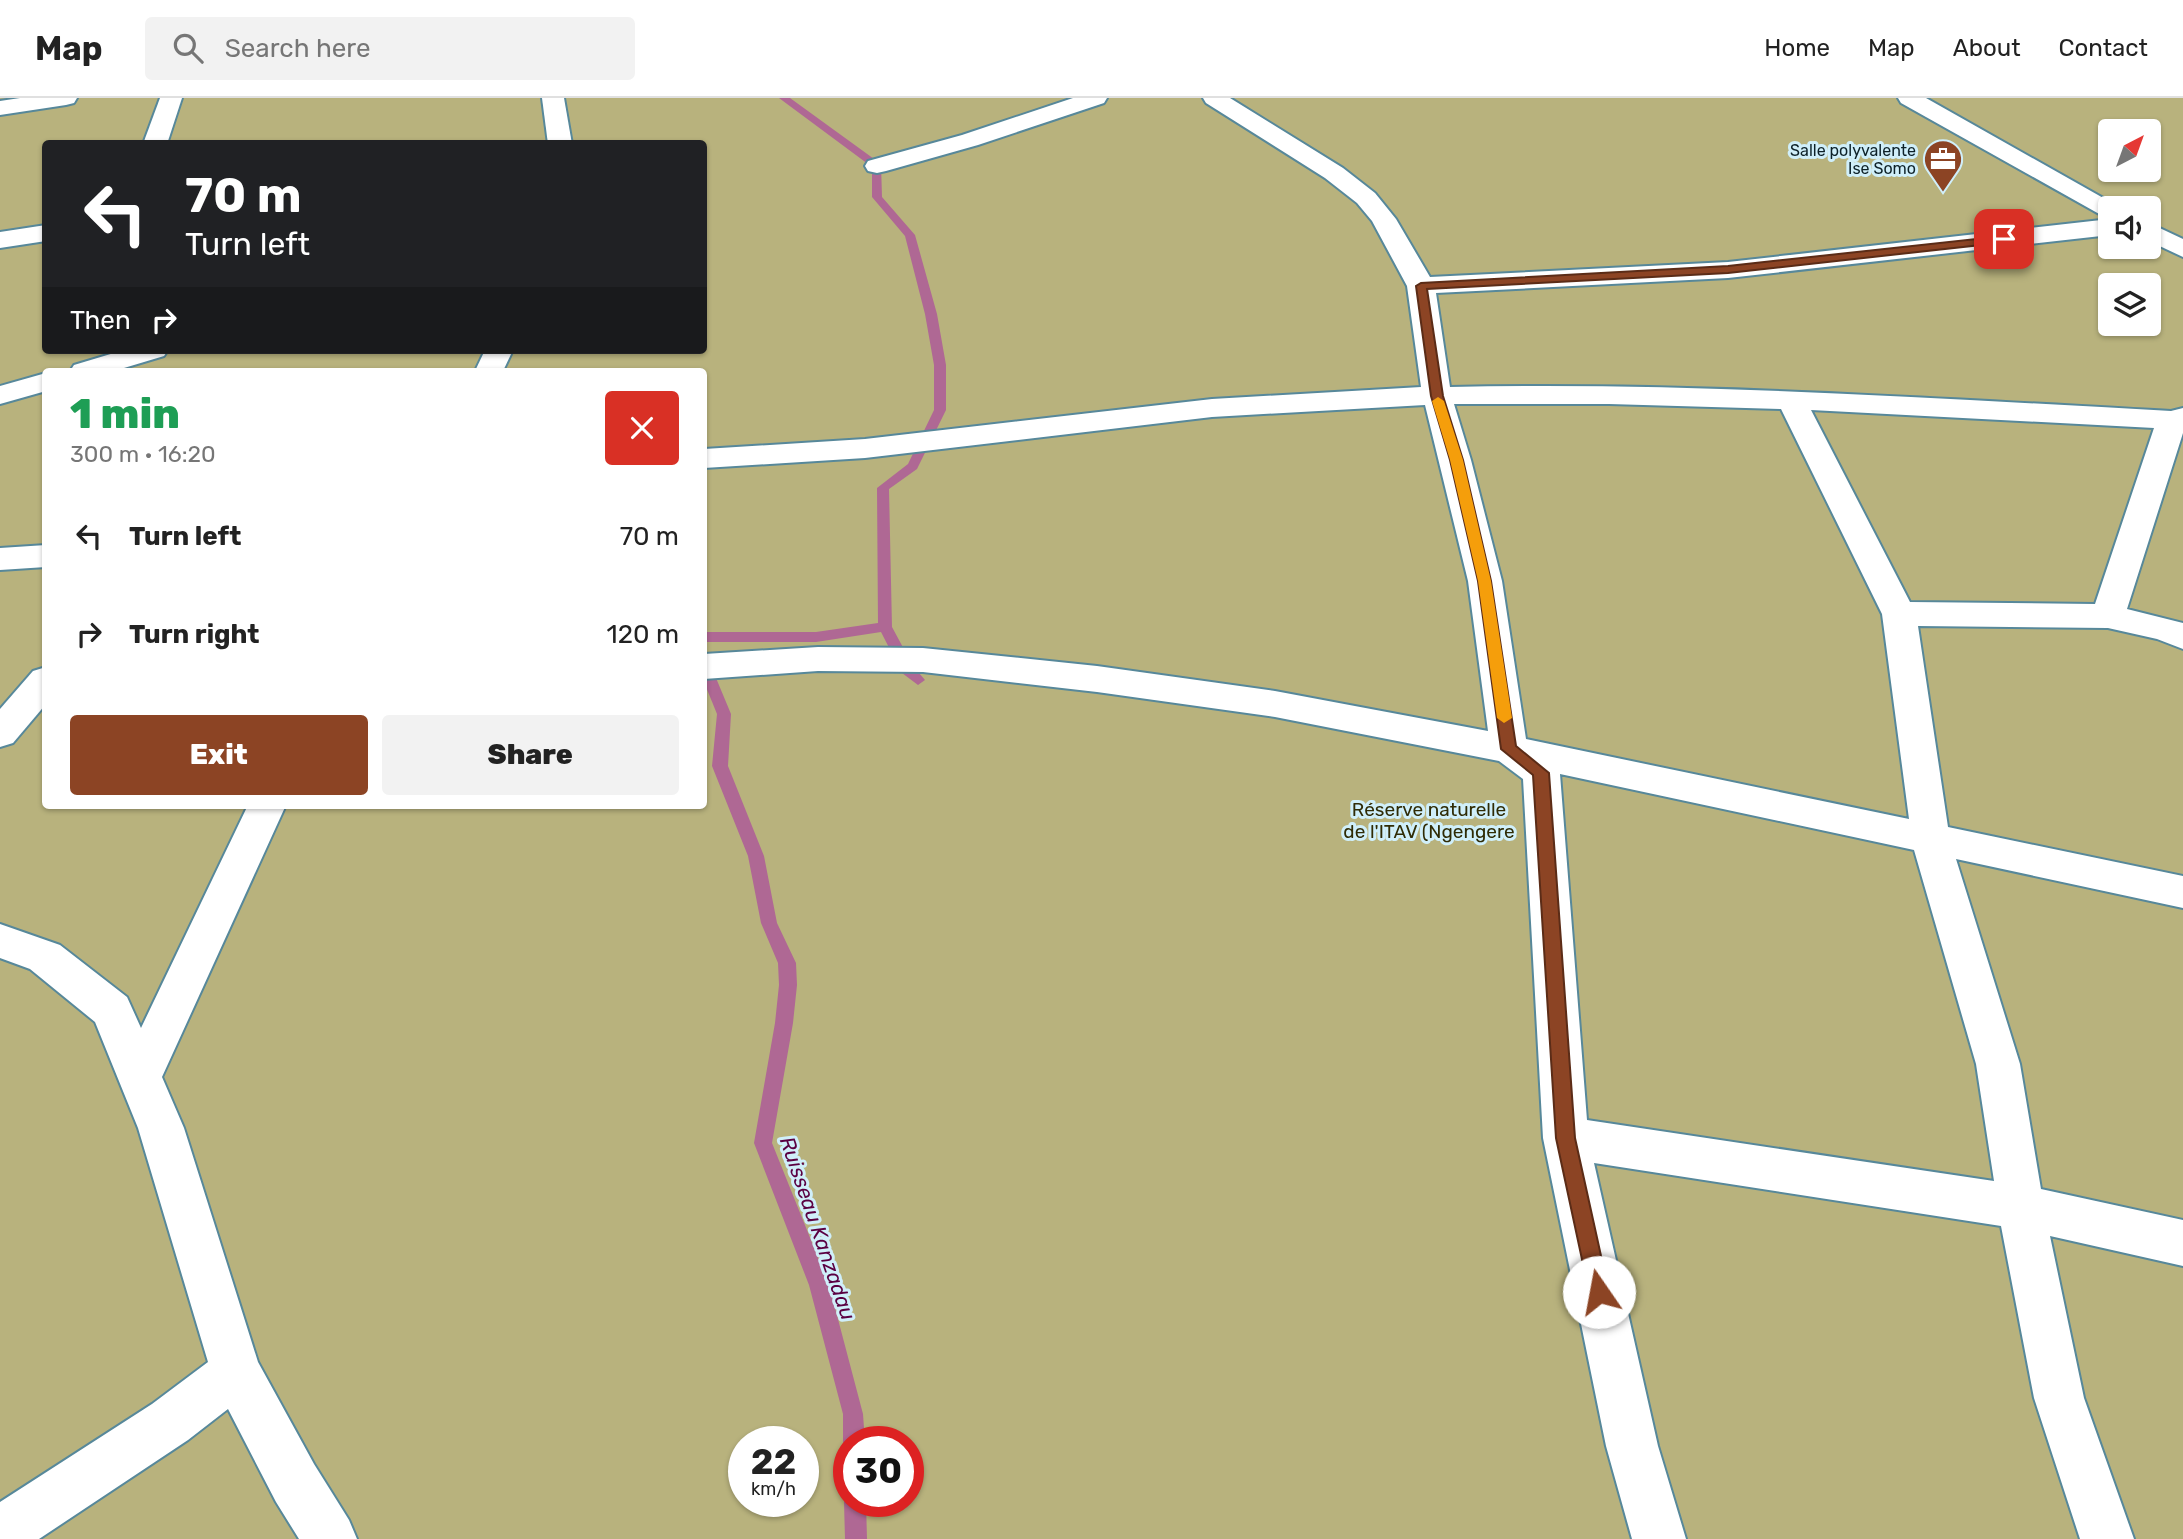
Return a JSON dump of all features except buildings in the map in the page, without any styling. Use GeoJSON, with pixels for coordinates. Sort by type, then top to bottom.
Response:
{"type":"FeatureCollection","features":[{"type":"Feature","properties":{"kind":"street"},"geometry":{"type":"LineString","coordinates":[[0,108],[66,98]]}},
{"type":"Feature","properties":{"kind":"street"},"geometry":{"type":"LineString","coordinates":[[156,140],[171,98]]}},
{"type":"Feature","properties":{"kind":"street"},"geometry":{"type":"LineString","coordinates":[[553,98],[559,140]]}},
{"type":"Feature","properties":{"kind":"street"},"geometry":{"type":"LineString","coordinates":[[877,166],[971,140],[1096,98]]}},
{"type":"Feature","properties":{"kind":"street"},"geometry":{"type":"LineString","coordinates":[[1214,98],[1334,173],[1366,198],[1383,219],[1421,286],[1437,396],[1456,460],[1485,581],[1509,749],[1541,773],[1566,1138],[1632,1446],[1659,1539]]}},
{"type":"Feature","properties":{"kind":"street"},"geometry":{"type":"LineString","coordinates":[[1909,98],[2098,204]]}},
{"type":"Feature","properties":{"kind":"street"},"geometry":{"type":"LineString","coordinates":[[1421,286],[1728,270],[2098,228]]}},
{"type":"Feature","properties":{"kind":"street"},"geometry":{"type":"LineString","coordinates":[[2161,228],[2183,249]]}},
{"type":"Feature","properties":{"kind":"street"},"geometry":{"type":"LineString","coordinates":[[0,240],[42,234]]}},
{"type":"Feature","properties":{"kind":"street"},"geometry":{"type":"LineString","coordinates":[[94,368],[141,354]]}},
{"type":"Feature","properties":{"kind":"street"},"geometry":{"type":"LineString","coordinates":[[0,395],[42,383]]}},
{"type":"Feature","properties":{"kind":"street"},"geometry":{"type":"LineString","coordinates":[[707,459],[807,454],[1270,403],[1437,396],[1791,400],[2179,421],[2108,616]]}},
{"type":"Feature","properties":{"kind":"street"},"geometry":{"type":"LineString","coordinates":[[1791,400],[1899,614],[1931,840],[1998,1064],[2021,1207],[2059,1398],[2107,1539]]}},
{"type":"Feature","properties":{"kind":"street"},"geometry":{"type":"LineString","coordinates":[[0,559],[42,556]]}},
{"type":"Feature","properties":{"kind":"street"},"geometry":{"type":"LineString","coordinates":[[1899,614],[2108,616],[2166,629],[2183,637]]}},
{"type":"Feature","properties":{"kind":"street"},"geometry":{"type":"LineString","coordinates":[[707,667],[818,659],[923,660],[1097,679],[1275,704],[1509,749],[2183,892]]}},
{"type":"Feature","properties":{"kind":"street"},"geometry":{"type":"LineString","coordinates":[[0,733],[42,685]]}},
{"type":"Feature","properties":{"kind":"street"},"geometry":{"type":"LineString","coordinates":[[141,1074],[265,809]]}},
{"type":"Feature","properties":{"kind":"street"},"geometry":{"type":"LineString","coordinates":[[0,942],[45,957],[112,1010],[162,1128],[236,1372],[295,1483],[330,1539]]}},
{"type":"Feature","properties":{"kind":"street"},"geometry":{"type":"LineString","coordinates":[[1566,1138],[2021,1207],[2183,1242]]}},
{"type":"Feature","properties":{"kind":"street"},"geometry":{"type":"LineString","coordinates":[[0,1533],[170,1422],[236,1372]]}},
{"type":"Feature","properties":{"kind":"green space","name":"Réserve naturelle de l'ITAV (Ngengere"},"geometry":{"type":"Polygon","coordinates":[[[0,98],[2183,98],[2183,1539],[0,1539],[0,98]]]}},
{"type":"Feature","properties":{"kind":"waterway","name":"Ruisseau Kanzadau"},"geometry":{"type":"LineString","coordinates":[[784,98],[877,166],[877,197],[910,235],[931,314],[940,365],[940,410],[913,466],[883,488],[885,627]]}},
{"type":"Feature","properties":{"kind":"waterway","name":"Ruisseau Kanzadau"},"geometry":{"type":"LineString","coordinates":[[707,637],[816,637],[885,627]]}},
{"type":"Feature","properties":{"kind":"waterway","name":"Ruisseau Kanzadau"},"geometry":{"type":"LineString","coordinates":[[885,627],[907,669],[918,680]]}},
{"type":"Feature","properties":{"kind":"waterway","name":"Ruisseau Kanzadau"},"geometry":{"type":"LineString","coordinates":[[707,673],[724,714],[720,766],[756,856],[769,923],[787,963],[784,1023],[763,1143],[819,1285],[853,1414],[853,1426]]}},
{"type":"Feature","properties":{"kind":"waterway","name":"Ruisseau Kanzadau"},"geometry":{"type":"LineString","coordinates":[[855,1517],[856,1539]]}},
{"type":"Feature","properties":{"kind":"slow traffic"},"geometry":{"type":"LineString","coordinates":[[1438,401],[1456,460],[1485,581],[1504,718]]}},
{"type":"Feature","properties":{"kind":"place","name":"Salle polyvalente Ise Somo"},"geometry":{"type":"Point","coordinates":[1943,193]}},
{"type":"Feature","properties":{"kind":"route"},"geometry":{"type":"LineString","coordinates":[[1599,1292],[1566,1138],[1541,773],[1509,749],[1485,581],[1456,460],[1437,396],[1421,286],[1728,270],[2004,239]]}}]}
